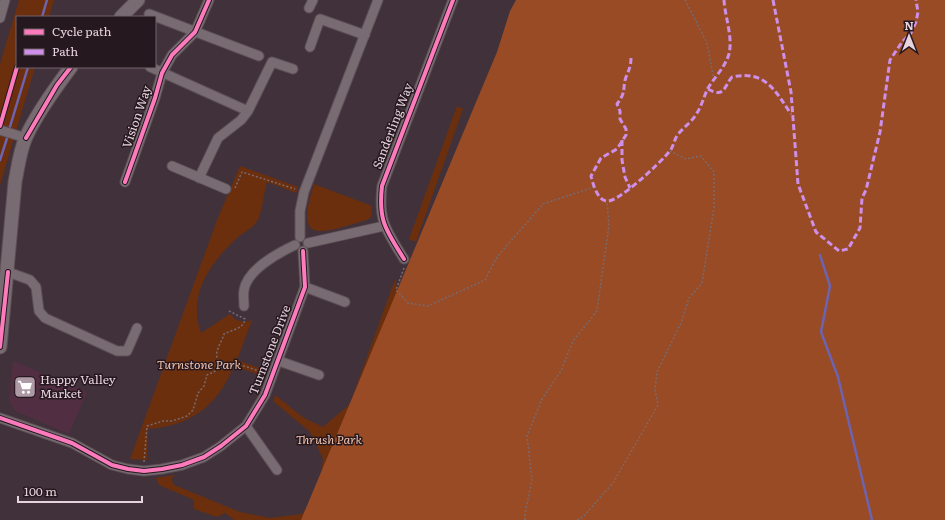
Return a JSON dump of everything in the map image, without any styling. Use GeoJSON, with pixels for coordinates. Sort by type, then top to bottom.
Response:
{"type":"FeatureCollection","features":[{"type":"Feature","properties":{"kind":"main road"},"geometry":{"type":"LineString","coordinates":[[122,16],[138,0]]}},
{"type":"Feature","properties":{"kind":"main road"},"geometry":{"type":"LineString","coordinates":[[0,347],[15,182],[26,138],[57,85],[69,68]]}},
{"type":"Feature","properties":{"kind":"street"},"geometry":{"type":"LineString","coordinates":[[0,18],[5,0]]}},
{"type":"Feature","properties":{"kind":"street","name":"Vision Way"},"geometry":{"type":"LineString","coordinates":[[125,182],[162,73],[172,55],[195,32],[209,0]]}},
{"type":"Feature","properties":{"kind":"street"},"geometry":{"type":"LineString","coordinates":[[244,306],[244,289],[252,276],[268,260],[294,245],[300,237],[300,211],[304,192],[378,0]]}},
{"type":"Feature","properties":{"kind":"street","name":"Sanderling Way"},"geometry":{"type":"LineString","coordinates":[[405,261],[384,226],[380,198],[386,171],[453,0]]}},
{"type":"Feature","properties":{"kind":"street"},"geometry":{"type":"LineString","coordinates":[[149,14],[154,16]]}},
{"type":"Feature","properties":{"kind":"street"},"geometry":{"type":"LineString","coordinates":[[156,17],[259,56]]}},
{"type":"Feature","properties":{"kind":"street"},"geometry":{"type":"LineString","coordinates":[[310,47],[320,19],[365,35]]}},
{"type":"Feature","properties":{"kind":"street"},"geometry":{"type":"LineString","coordinates":[[199,178],[218,138],[242,120],[248,111],[272,62],[293,69]]}},
{"type":"Feature","properties":{"kind":"street"},"geometry":{"type":"LineString","coordinates":[[152,68],[248,111]]}},
{"type":"Feature","properties":{"kind":"street"},"geometry":{"type":"LineString","coordinates":[[0,130],[26,138]]}},
{"type":"Feature","properties":{"kind":"street"},"geometry":{"type":"LineString","coordinates":[[172,166],[226,189]]}},
{"type":"Feature","properties":{"kind":"street"},"geometry":{"type":"LineString","coordinates":[[294,245],[296,249],[384,226]]}},
{"type":"Feature","properties":{"kind":"street"},"geometry":{"type":"LineString","coordinates":[[300,237],[304,237],[305,247]]}},
{"type":"Feature","properties":{"kind":"street","name":"Turnstone Drive"},"geometry":{"type":"LineString","coordinates":[[0,418],[72,443],[112,465],[128,469],[144,470],[182,465],[204,457],[221,446],[246,426],[265,394],[279,361],[305,287],[305,247]]}},
{"type":"Feature","properties":{"kind":"street"},"geometry":{"type":"LineString","coordinates":[[8,272],[30,280],[36,287],[39,311],[45,318],[117,351],[127,351],[137,328]]}},
{"type":"Feature","properties":{"kind":"street"},"geometry":{"type":"LineString","coordinates":[[305,287],[345,302]]}},
{"type":"Feature","properties":{"kind":"street"},"geometry":{"type":"LineString","coordinates":[[279,361],[319,375]]}},
{"type":"Feature","properties":{"kind":"street"},"geometry":{"type":"LineString","coordinates":[[246,426],[277,470]]}},
{"type":"Feature","properties":{"kind":"path"},"geometry":{"type":"LineString","coordinates":[[685,0],[707,43],[714,80]]}},
{"type":"Feature","properties":{"kind":"path"},"geometry":{"type":"LineString","coordinates":[[577,520],[583,517],[613,483],[658,405],[656,390],[657,372],[681,323],[689,298],[702,283],[714,208],[714,172],[700,156],[686,159],[670,151]]}},
{"type":"Feature","properties":{"kind":"path"},"geometry":{"type":"LineString","coordinates":[[236,186],[242,172],[296,189]]}},
{"type":"Feature","properties":{"kind":"path"},"geometry":{"type":"LineString","coordinates":[[405,261],[396,290],[408,303],[428,306],[485,280],[497,257],[543,204],[594,187]]}},
{"type":"Feature","properties":{"kind":"path"},"geometry":{"type":"LineString","coordinates":[[525,520],[532,480],[527,436],[542,399],[561,371],[574,341],[597,310],[609,225],[607,202]]}},
{"type":"Feature","properties":{"kind":"path"},"geometry":{"type":"LineString","coordinates":[[229,312],[245,319],[245,323],[240,327],[224,334],[216,353],[217,360],[223,364],[241,365],[265,373]]}},
{"type":"Feature","properties":{"kind":"path"},"geometry":{"type":"LineString","coordinates":[[144,464],[147,426],[163,421],[172,421],[187,416],[193,410],[196,400],[204,386],[207,375],[220,369],[223,364]]}},
{"type":"Feature","properties":{"kind":"shaded area"},"geometry":{"type":"Polygon","coordinates":[[[516,0],[945,0],[945,520],[301,520],[497,52],[510,11],[516,0]]]}},
{"type":"Feature","properties":{"kind":"shaded area"},"geometry":{"type":"Polygon","coordinates":[[[13,361],[87,392],[69,434],[15,411],[9,401],[13,361]]]}},
{"type":"Feature","properties":{"kind":"green space"},"geometry":{"type":"Polygon","coordinates":[[[19,0],[54,0],[49,16],[16,16],[16,68],[35,68],[0,185],[0,64],[19,0]]]}},
{"type":"Feature","properties":{"kind":"green space"},"geometry":{"type":"Polygon","coordinates":[[[457,106],[463,109],[416,242],[409,239],[457,106]]]}},
{"type":"Feature","properties":{"kind":"green space","name":"Turnstone Park"},"geometry":{"type":"Polygon","coordinates":[[[240,166],[298,187],[296,193],[267,182],[260,214],[256,223],[226,248],[210,269],[199,293],[197,319],[201,333],[230,314],[235,319],[240,321],[252,320],[237,360],[265,370],[262,376],[234,366],[227,380],[211,403],[190,418],[177,424],[148,429],[147,460],[130,459],[217,220],[240,166]]]}},
{"type":"Feature","properties":{"kind":"green space"},"geometry":{"type":"Polygon","coordinates":[[[314,184],[372,206],[371,217],[367,220],[325,231],[316,230],[310,227],[307,218],[308,204],[314,184]]]}},
{"type":"Feature","properties":{"kind":"green space","name":"Thrush Park"},"geometry":{"type":"Polygon","coordinates":[[[395,279],[398,292],[316,520],[234,520],[225,513],[217,517],[194,509],[194,500],[159,485],[156,478],[175,475],[171,479],[174,485],[240,512],[270,518],[302,514],[320,487],[323,459],[310,432],[273,401],[275,395],[304,418],[323,427],[350,404],[395,279]]]}},
{"type":"Feature","properties":{"kind":"waterway"},"geometry":{"type":"LineString","coordinates":[[42,16],[47,0]]}},
{"type":"Feature","properties":{"kind":"waterway"},"geometry":{"type":"LineString","coordinates":[[9,130],[28,68]]}},
{"type":"Feature","properties":{"kind":"waterway"},"geometry":{"type":"LineString","coordinates":[[0,160],[8,135]]}},
{"type":"Feature","properties":{"kind":"waterway"},"geometry":{"type":"LineString","coordinates":[[820,255],[830,286],[821,332],[838,377],[872,520]]}},
{"type":"Feature","properties":{"kind":"marked path"},"geometry":{"type":"LineString","coordinates":[[631,58],[623,93],[617,104],[620,111],[620,119],[626,129],[626,135],[617,149],[601,158],[591,176],[598,194],[603,200],[606,201],[612,200],[629,189],[657,164],[671,150],[677,135],[697,113],[708,88],[722,68],[729,54],[730,41],[724,0]]}},
{"type":"Feature","properties":{"kind":"marked path"},"geometry":{"type":"LineString","coordinates":[[773,0],[791,92],[798,184],[816,232],[839,251],[848,249],[860,228],[862,198],[866,190],[880,132],[890,60],[902,42],[911,33],[916,22],[918,12],[916,0]]}},
{"type":"Feature","properties":{"kind":"marked path"},"geometry":{"type":"LineString","coordinates":[[708,89],[718,93],[723,90],[732,77],[753,76],[768,84],[780,97],[791,114]]}},
{"type":"Feature","properties":{"kind":"marked path"},"geometry":{"type":"LineString","coordinates":[[622,140],[622,160],[625,177],[630,188]]}},
{"type":"Feature","properties":{"kind":"cycle path"},"geometry":{"type":"LineString","coordinates":[[125,182],[155,98],[162,73],[172,55],[195,32],[209,0]]}},
{"type":"Feature","properties":{"kind":"cycle path"},"geometry":{"type":"LineString","coordinates":[[404,259],[392,240],[382,217],[382,186],[453,0]]}},
{"type":"Feature","properties":{"kind":"cycle path"},"geometry":{"type":"LineString","coordinates":[[0,126],[17,68]]}},
{"type":"Feature","properties":{"kind":"cycle path"},"geometry":{"type":"LineString","coordinates":[[26,138],[57,85],[70,68]]}},
{"type":"Feature","properties":{"kind":"cycle path"},"geometry":{"type":"LineString","coordinates":[[0,418],[72,443],[112,465],[128,469],[144,471],[162,469],[182,465],[204,457],[221,446],[246,426],[265,395],[305,287],[303,251]]}},
{"type":"Feature","properties":{"kind":"cycle path"},"geometry":{"type":"LineString","coordinates":[[0,347],[8,272]]}},
{"type":"Feature","properties":{"kind":"place","name":"Happy Valley Market"},"geometry":{"type":"Point","coordinates":[25,387]}}]}
